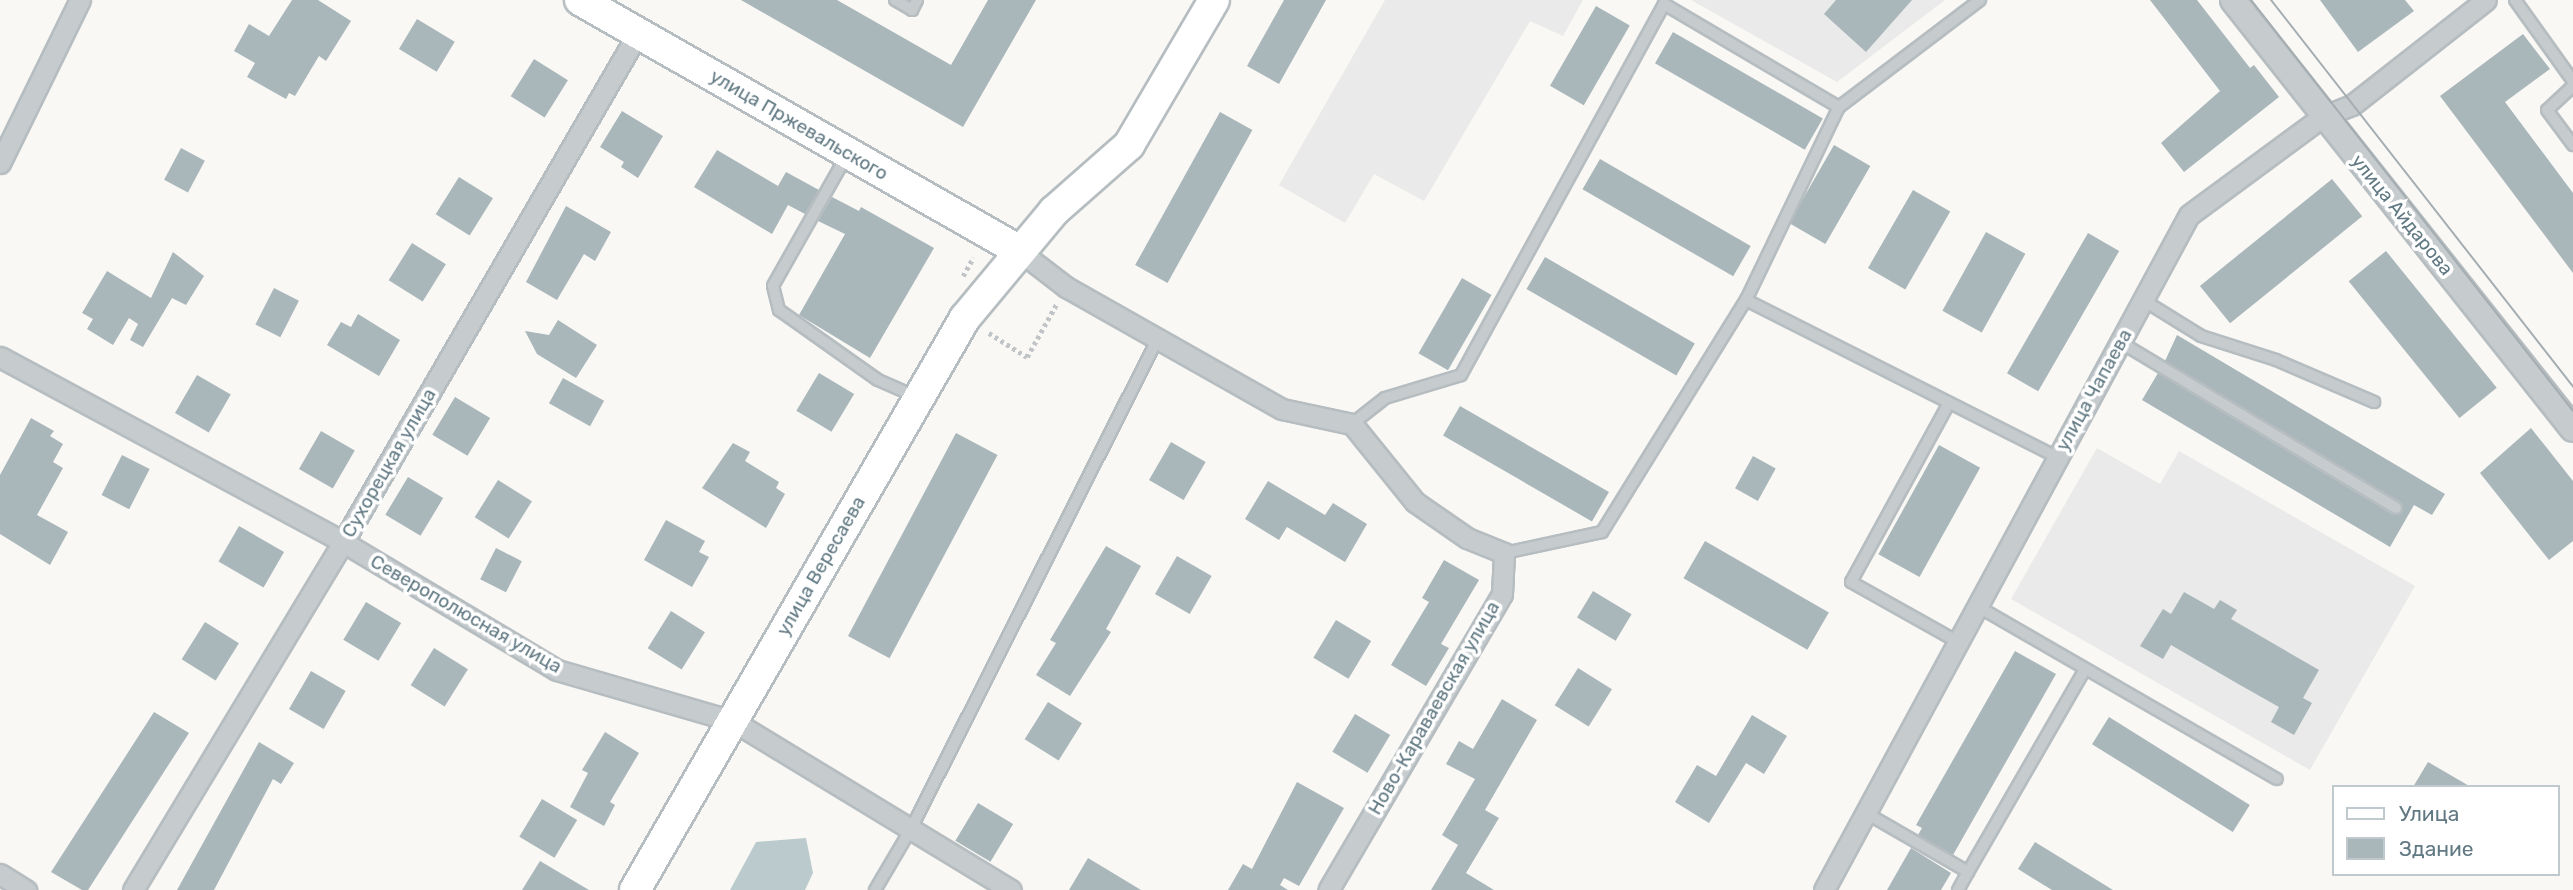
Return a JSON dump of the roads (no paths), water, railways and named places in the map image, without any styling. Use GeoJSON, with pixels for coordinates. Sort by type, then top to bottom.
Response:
{"type":"FeatureCollection","features":[{"type":"Feature","properties":{"kind":"main road","name":"улица Пржевальского"},"geometry":{"type":"LineString","coordinates":[[580,0],[1018,250]]}},
{"type":"Feature","properties":{"kind":"main road","name":"улица Вересаева"},"geometry":{"type":"LineString","coordinates":[[635,890],[965,318],[1018,250],[1129,145],[1214,0]]}},
{"type":"Feature","properties":{"kind":"street"},"geometry":{"type":"LineString","coordinates":[[0,163],[80,0]]}},
{"type":"Feature","properties":{"kind":"street","name":"улица Айдарова"},"geometry":{"type":"LineString","coordinates":[[2233,0],[2322,117],[2573,429]]}},
{"type":"Feature","properties":{"kind":"street","name":"улица Чапаева"},"geometry":{"type":"LineString","coordinates":[[1824,890],[2189,215],[2322,117],[2352,105],[2486,0]]}},
{"type":"Feature","properties":{"kind":"street","name":"Сухорецкая улица"},"geometry":{"type":"LineString","coordinates":[[133,890],[343,542],[638,33]]}},
{"type":"Feature","properties":{"kind":"street"},"geometry":{"type":"LineString","coordinates":[[1018,250],[1066,287],[1282,409],[1352,424],[1415,502],[1467,538],[1504,553]]}},
{"type":"Feature","properties":{"kind":"street","name":"Северополюсная улица"},"geometry":{"type":"LineString","coordinates":[[0,357],[343,542],[557,670],[733,721],[1012,890]]}},
{"type":"Feature","properties":{"kind":"street","name":"Ново-Караваевская улица"},"geometry":{"type":"LineString","coordinates":[[1328,890],[1502,594],[1504,553]]}},
{"type":"Feature","properties":{"kind":"street"},"geometry":{"type":"LineString","coordinates":[[0,874],[26,890]]}},
{"type":"Feature","properties":{"kind":"lane"},"geometry":{"type":"LineString","coordinates":[[895,0],[912,10],[917,0]]}},
{"type":"Feature","properties":{"kind":"lane"},"geometry":{"type":"LineString","coordinates":[[1504,553],[1602,531],[1746,300],[1839,107],[1980,0]]}},
{"type":"Feature","properties":{"kind":"lane"},"geometry":{"type":"LineString","coordinates":[[2515,0],[2573,84],[2547,110],[2573,145]]}},
{"type":"Feature","properties":{"kind":"lane"},"geometry":{"type":"LineString","coordinates":[[1352,424],[1385,398],[1461,375],[1664,4],[1839,107]]}},
{"type":"Feature","properties":{"kind":"lane"},"geometry":{"type":"LineString","coordinates":[[848,153],[773,286],[779,310],[878,380],[917,397]]}},
{"type":"Feature","properties":{"kind":"lane"},"geometry":{"type":"LineString","coordinates":[[1746,300],[2057,457]]}},
{"type":"Feature","properties":{"kind":"lane"},"geometry":{"type":"LineString","coordinates":[[2143,300],[2201,336],[2276,360],[2374,402]]}},
{"type":"Feature","properties":{"kind":"lane"},"geometry":{"type":"LineString","coordinates":[[875,890],[911,829],[1157,340]]}},
{"type":"Feature","properties":{"kind":"lane"},"geometry":{"type":"LineString","coordinates":[[2120,342],[2396,508]]}},
{"type":"Feature","properties":{"kind":"lane"},"geometry":{"type":"LineString","coordinates":[[1949,403],[1851,582],[1958,642]]}},
{"type":"Feature","properties":{"kind":"lane"},"geometry":{"type":"LineString","coordinates":[[1977,607],[2277,779]]}},
{"type":"Feature","properties":{"kind":"lane"},"geometry":{"type":"LineString","coordinates":[[1958,890],[2085,669]]}},
{"type":"Feature","properties":{"kind":"lane"},"geometry":{"type":"LineString","coordinates":[[1866,813],[1968,872]]}},
{"type":"Feature","properties":{"kind":"tram line"},"geometry":{"type":"LineString","coordinates":[[2251,0],[2573,411]]}},
{"type":"Feature","properties":{"kind":"tram line"},"geometry":{"type":"LineString","coordinates":[[2271,0],[2573,387]]}}]}
